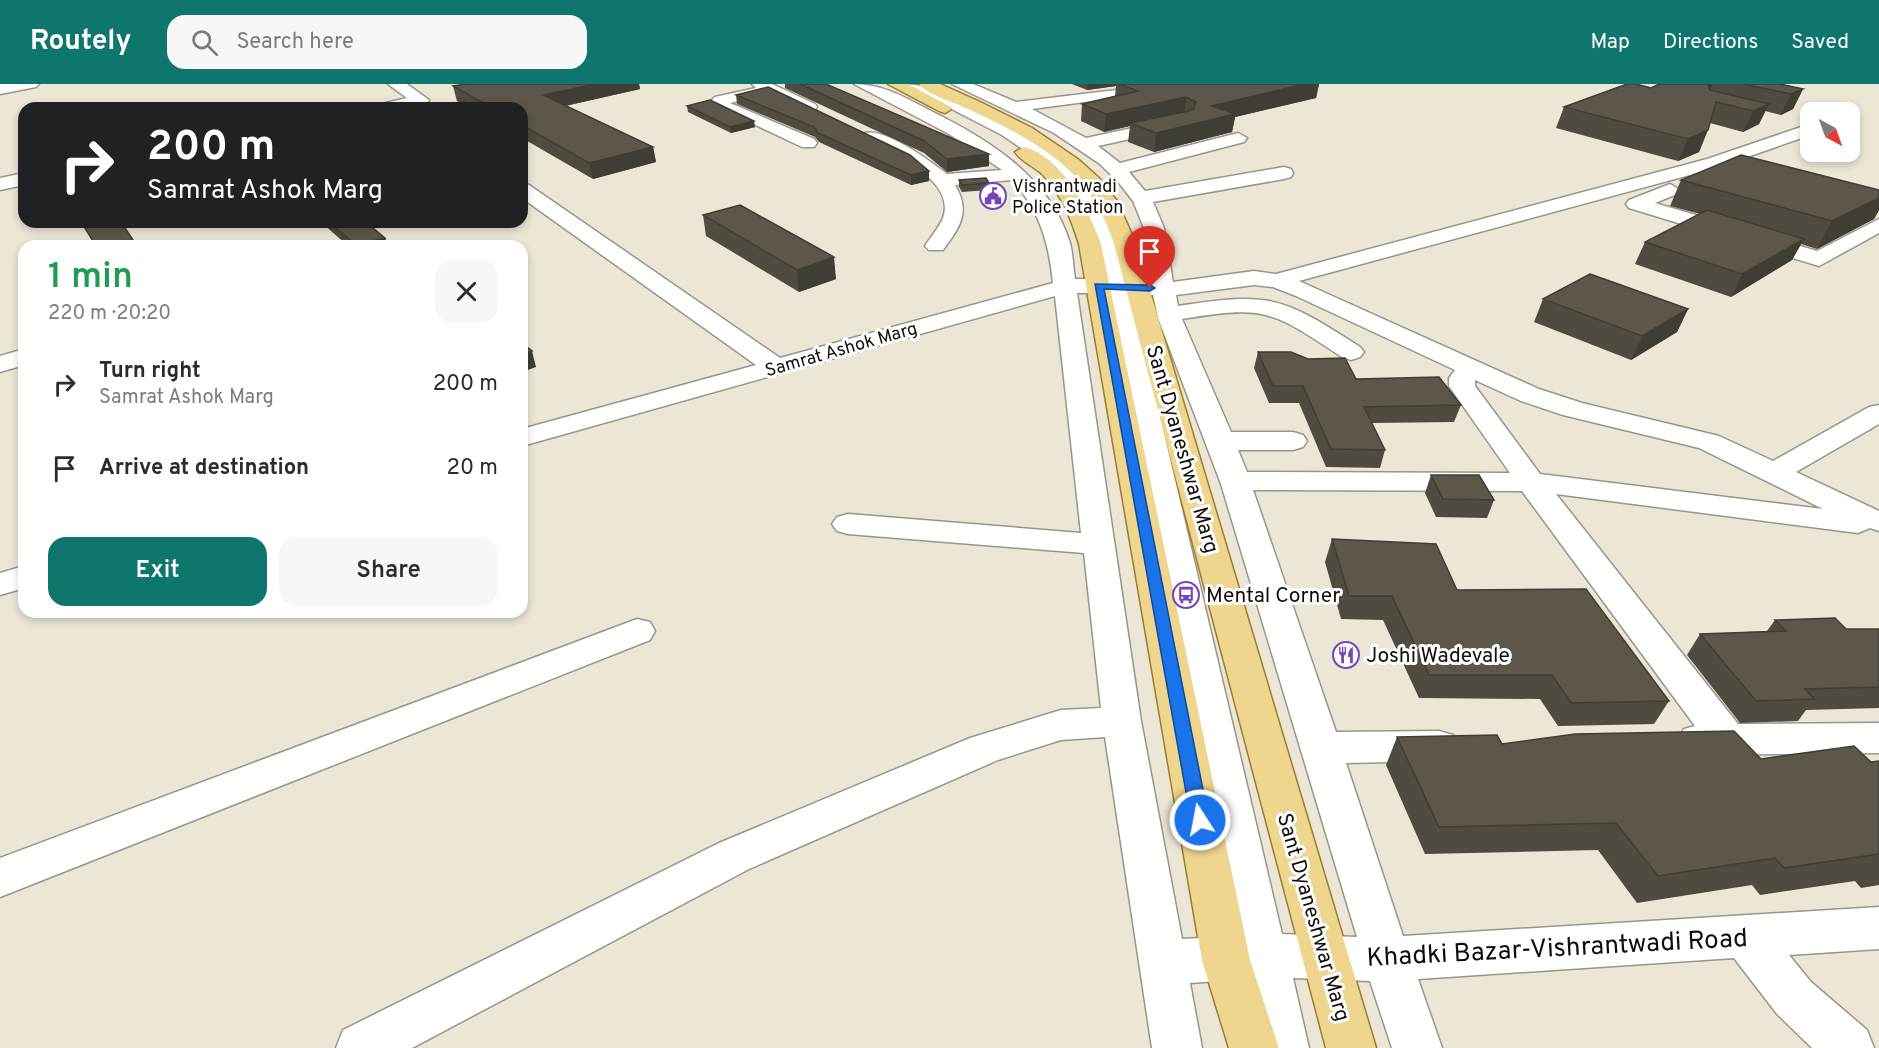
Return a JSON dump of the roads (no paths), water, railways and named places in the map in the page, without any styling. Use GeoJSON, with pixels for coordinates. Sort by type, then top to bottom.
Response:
{"type":"FeatureCollection","features":[{"type":"Feature","properties":{"kind":"main road","name":"Sant Dyaneshwar Marg"},"geometry":{"type":"LineString","coordinates":[[896,84],[935,102],[1037,160],[1054,176],[1074,201],[1125,291],[1351,1048]]}},
{"type":"Feature","properties":{"kind":"main road","name":"Sant Dyaneshwar Marg"},"geometry":{"type":"LineString","coordinates":[[927,84],[1064,156],[1084,173],[1106,200],[1116,219],[1125,291],[1245,957],[1254,1048]]}},
{"type":"Feature","properties":{"kind":"street"},"geometry":{"type":"LineString","coordinates":[[0,89],[32,84]]}},
{"type":"Feature","properties":{"kind":"street"},"geometry":{"type":"LineString","coordinates":[[396,84],[421,100],[412,102]]}},
{"type":"Feature","properties":{"kind":"street"},"geometry":{"type":"LineString","coordinates":[[862,84],[916,98],[1023,141],[1051,158],[1069,174],[1090,200],[1125,291],[1220,441],[1322,748],[1417,1048]]}},
{"type":"Feature","properties":{"kind":"street"},"geometry":{"type":"LineString","coordinates":[[960,84],[1011,107],[1082,144],[1116,170],[1141,198],[1153,219],[1125,291],[1099,544],[1122,721],[1177,1048]]}},
{"type":"Feature","properties":{"kind":"street"},"geometry":{"type":"LineString","coordinates":[[1011,107],[1181,84]]}},
{"type":"Feature","properties":{"kind":"street"},"geometry":{"type":"LineString","coordinates":[[808,143],[717,103],[765,87],[824,114]]}},
{"type":"Feature","properties":{"kind":"street"},"geometry":{"type":"LineString","coordinates":[[898,118],[916,98]]}},
{"type":"Feature","properties":{"kind":"street"},"geometry":{"type":"LineString","coordinates":[[916,98],[1017,174],[1050,221],[1059,243],[1125,291],[1274,308],[1294,316],[1351,352]]}},
{"type":"Feature","properties":{"kind":"street"},"geometry":{"type":"LineString","coordinates":[[1775,121],[1800,127]]}},
{"type":"Feature","properties":{"kind":"street"},"geometry":{"type":"LineString","coordinates":[[1082,144],[1184,122]]}},
{"type":"Feature","properties":{"kind":"street"},"geometry":{"type":"LineString","coordinates":[[877,124],[856,129],[917,159],[942,180],[952,196],[954,216],[936,246]]}},
{"type":"Feature","properties":{"kind":"street"},"geometry":{"type":"LineString","coordinates":[[1277,281],[1572,199],[1657,179],[1718,161],[1800,132]]}},
{"type":"Feature","properties":{"kind":"street"},"geometry":{"type":"LineString","coordinates":[[1116,170],[1238,138]]}},
{"type":"Feature","properties":{"kind":"street"},"geometry":{"type":"LineString","coordinates":[[1718,161],[1745,172],[1728,172],[1680,186],[1636,204],[1819,260],[1875,215]]}},
{"type":"Feature","properties":{"kind":"street"},"geometry":{"type":"LineString","coordinates":[[942,180],[1017,174]]}},
{"type":"Feature","properties":{"kind":"street"},"geometry":{"type":"LineString","coordinates":[[1141,198],[1284,174]]}},
{"type":"Feature","properties":{"kind":"street"},"geometry":{"type":"LineString","coordinates":[[1657,179],[1680,186]]}},
{"type":"Feature","properties":{"kind":"street"},"geometry":{"type":"LineString","coordinates":[[0,184],[18,180]]}},
{"type":"Feature","properties":{"kind":"street"},"geometry":{"type":"LineString","coordinates":[[528,193],[776,367]]}},
{"type":"Feature","properties":{"kind":"street"},"geometry":{"type":"LineString","coordinates":[[1125,291],[1254,278],[1277,281],[1304,291],[1471,370],[1552,403],[1709,442],[1879,523]]}},
{"type":"Feature","properties":{"kind":"street","name":"Samrat Ashok Marg"},"geometry":{"type":"LineString","coordinates":[[528,436],[776,367],[1125,291]]}},
{"type":"Feature","properties":{"kind":"street"},"geometry":{"type":"LineString","coordinates":[[0,364],[18,359]]}},
{"type":"Feature","properties":{"kind":"street"},"geometry":{"type":"LineString","coordinates":[[1471,370],[1462,378],[1462,386],[1530,482],[1727,739]]}},
{"type":"Feature","properties":{"kind":"street"},"geometry":{"type":"LineString","coordinates":[[1774,472],[1879,413]]}},
{"type":"Feature","properties":{"kind":"street"},"geometry":{"type":"LineString","coordinates":[[1220,441],[1293,441]]}},
{"type":"Feature","properties":{"kind":"street"},"geometry":{"type":"LineString","coordinates":[[1235,481],[1530,482],[1879,523]]}},
{"type":"Feature","properties":{"kind":"street"},"geometry":{"type":"LineString","coordinates":[[848,524],[1099,544]]}},
{"type":"Feature","properties":{"kind":"street"},"geometry":{"type":"LineString","coordinates":[[0,584],[18,579]]}},
{"type":"Feature","properties":{"kind":"street"},"geometry":{"type":"LineString","coordinates":[[0,878],[637,631]]}},
{"type":"Feature","properties":{"kind":"street"},"geometry":{"type":"LineString","coordinates":[[361,1048],[745,851],[984,749],[1061,725],[1122,721]]}},
{"type":"Feature","properties":{"kind":"street"},"geometry":{"type":"LineString","coordinates":[[1668,741],[1879,738]]}},
{"type":"Feature","properties":{"kind":"street"},"geometry":{"type":"LineString","coordinates":[[1322,748],[1477,745]]}},
{"type":"Feature","properties":{"kind":"street","name":"Khadki Bazar-Vishrantwadi Road"},"geometry":{"type":"LineString","coordinates":[[1164,961],[1245,957],[1387,958],[1879,928]]}},
{"type":"Feature","properties":{"kind":"street"},"geometry":{"type":"LineString","coordinates":[[1745,936],[1794,998],[1849,1048]]}},
{"type":"Feature","properties":{"kind":"street"},"geometry":{"type":"LineString","coordinates":[[1245,957],[1284,1048]]}},
{"type":"Feature","properties":{"kind":"place","name":"Vishrantwadi Police Station"},"geometry":{"type":"Point","coordinates":[993,196]}},
{"type":"Feature","properties":{"kind":"place","name":"Mental Corner"},"geometry":{"type":"Point","coordinates":[1186,595]}},
{"type":"Feature","properties":{"kind":"place","name":"Joshi Wadevale"},"geometry":{"type":"Point","coordinates":[1346,655]}}]}
